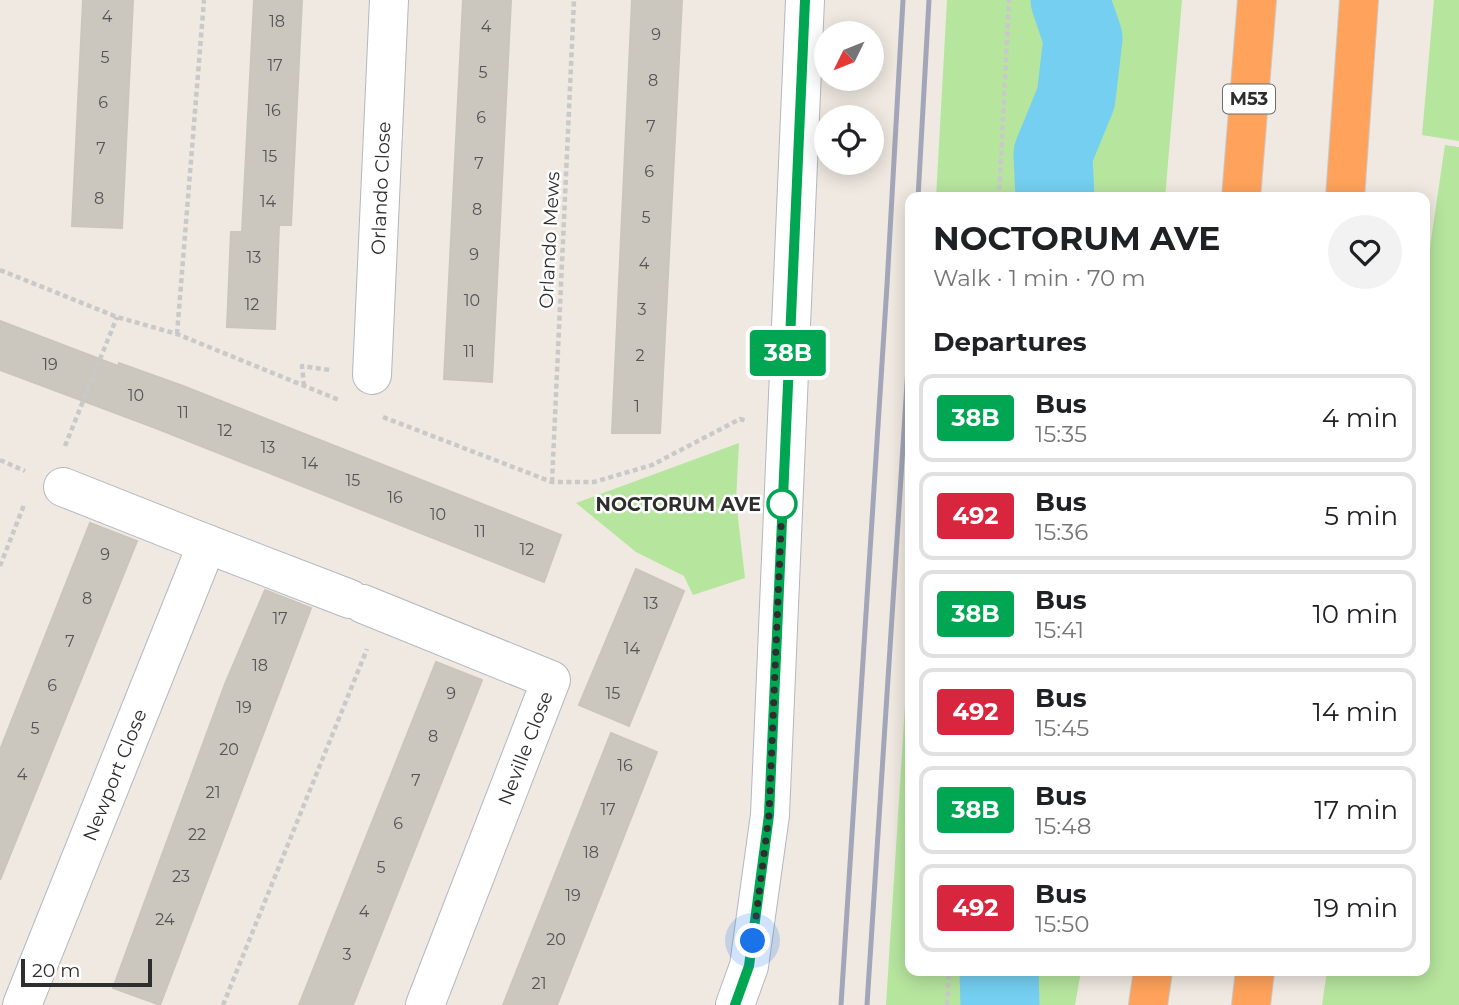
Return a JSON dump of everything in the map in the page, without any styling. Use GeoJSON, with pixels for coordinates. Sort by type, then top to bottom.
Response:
{"type":"FeatureCollection","features":[{"type":"Feature","properties":{"kind":"highway","name":"M53"},"geometry":{"type":"LineString","coordinates":[[1241,192],[1257,0]]}},
{"type":"Feature","properties":{"kind":"highway"},"geometry":{"type":"LineString","coordinates":[[1345,192],[1359,0]]}},
{"type":"Feature","properties":{"kind":"highway"},"geometry":{"type":"LineString","coordinates":[[1148,1005],[1152,976]]}},
{"type":"Feature","properties":{"kind":"highway"},"geometry":{"type":"LineString","coordinates":[[1251,1005],[1254,976]]}},
{"type":"Feature","properties":{"kind":"street","name":"Orlando Close"},"geometry":{"type":"LineString","coordinates":[[372,375],[389,0]]}},
{"type":"Feature","properties":{"kind":"street"},"geometry":{"type":"LineString","coordinates":[[735,1005],[749,966],[769,815],[805,0]]}},
{"type":"Feature","properties":{"kind":"street"},"geometry":{"type":"LineString","coordinates":[[54,473],[206,544]]}},
{"type":"Feature","properties":{"kind":"street","name":"Neville Close"},"geometry":{"type":"LineString","coordinates":[[206,544],[551,680],[425,1005]]}},
{"type":"Feature","properties":{"kind":"street","name":"Newport Close"},"geometry":{"type":"LineString","coordinates":[[22,1005],[206,544]]}},
{"type":"Feature","properties":{"kind":"path"},"geometry":{"type":"LineString","coordinates":[[177,334],[204,0]]}},
{"type":"Feature","properties":{"kind":"path","name":"Orlando Mews"},"geometry":{"type":"LineString","coordinates":[[552,482],[574,0]]}},
{"type":"Feature","properties":{"kind":"path"},"geometry":{"type":"LineString","coordinates":[[999,192],[1009,0]]}},
{"type":"Feature","properties":{"kind":"path"},"geometry":{"type":"LineString","coordinates":[[0,460],[54,473],[117,317]]}},
{"type":"Feature","properties":{"kind":"path"},"geometry":{"type":"LineString","coordinates":[[0,566],[26,501]]}},
{"type":"Feature","properties":{"kind":"path"},"geometry":{"type":"LineString","coordinates":[[223,1005],[369,642]]}},
{"type":"Feature","properties":{"kind":"path"},"geometry":{"type":"LineString","coordinates":[[947,1005],[949,976]]}},
{"type":"Feature","properties":{"kind":"green space"},"geometry":{"type":"Polygon","coordinates":[[[947,0],[1182,0],[1166,192],[936,192],[947,0]]]}},
{"type":"Feature","properties":{"kind":"green space"},"geometry":{"type":"Polygon","coordinates":[[[1434,0],[1459,0],[1459,141],[1422,135],[1434,0]]]}},
{"type":"Feature","properties":{"kind":"green space"},"geometry":{"type":"Polygon","coordinates":[[[1445,145],[1459,147],[1459,1005],[1322,1005],[1326,976],[1430,976],[1430,246],[1445,145]]]}},
{"type":"Feature","properties":{"kind":"green space"},"geometry":{"type":"Polygon","coordinates":[[[739,443],[736,501],[745,578],[693,595],[684,576],[636,552],[576,503],[739,443]]]}},
{"type":"Feature","properties":{"kind":"green space"},"geometry":{"type":"Polygon","coordinates":[[[905,705],[905,976],[1080,976],[1075,1005],[886,1005],[905,705]]]}},
{"type":"Feature","properties":{"kind":"building"},"geometry":{"type":"Polygon","coordinates":[[[83,0],[133,0],[122,228],[72,226],[83,0]]]}},
{"type":"Feature","properties":{"kind":"building"},"geometry":{"type":"Polygon","coordinates":[[[254,0],[302,0],[291,225],[279,225],[275,329],[227,327],[231,232],[242,232],[254,0]]]}},
{"type":"Feature","properties":{"kind":"building"},"geometry":{"type":"Polygon","coordinates":[[[463,0],[511,0],[492,382],[444,379],[463,0]]]}},
{"type":"Feature","properties":{"kind":"building"},"geometry":{"type":"Polygon","coordinates":[[[632,0],[682,0],[660,433],[612,433],[632,0]]]}},
{"type":"Feature","properties":{"kind":"building"},"geometry":{"type":"Polygon","coordinates":[[[0,321],[118,366],[119,363],[183,386],[561,535],[544,582],[153,427],[0,370],[0,321]]]}},
{"type":"Feature","properties":{"kind":"building"},"geometry":{"type":"Polygon","coordinates":[[[90,523],[137,541],[0,880],[0,750],[90,523]]]}},
{"type":"Feature","properties":{"kind":"building"},"geometry":{"type":"Polygon","coordinates":[[[636,569],[684,591],[629,726],[579,705],[636,569]]]}},
{"type":"Feature","properties":{"kind":"building"},"geometry":{"type":"Polygon","coordinates":[[[265,590],[311,608],[160,1005],[113,988],[225,684],[265,590]]]}},
{"type":"Feature","properties":{"kind":"building"},"geometry":{"type":"Polygon","coordinates":[[[436,662],[482,680],[353,1005],[299,1005],[436,662]]]}},
{"type":"Feature","properties":{"kind":"building"},"geometry":{"type":"Polygon","coordinates":[[[611,733],[657,752],[613,864],[557,1005],[503,1005],[611,733]]]}},
{"type":"Feature","properties":{"kind":"waterway"},"geometry":{"type":"LineString","coordinates":[[1055,192],[1053,154],[1076,98],[1083,38],[1070,0]]}},
{"type":"Feature","properties":{"kind":"waterway"},"geometry":{"type":"LineString","coordinates":[[999,976],[1000,1005]]}},
{"type":"Feature","properties":{"kind":"railway"},"geometry":{"type":"LineString","coordinates":[[841,1005],[903,0]]}},
{"type":"Feature","properties":{"kind":"railway"},"geometry":{"type":"LineString","coordinates":[[918,192],[929,0]]}},
{"type":"Feature","properties":{"kind":"railway"},"geometry":{"type":"LineString","coordinates":[[867,1005],[905,415]]}},
{"type":"Feature","properties":{"kind":"bus line","name":"38B"},"geometry":{"type":"LineString","coordinates":[[735,1005],[749,966],[769,815],[805,0]]}},
{"type":"Feature","properties":{"kind":"place","name":"NOCTORUM AVE"},"geometry":{"type":"Point","coordinates":[782,504]}},
{"type":"Feature","properties":{"kind":"route"},"geometry":{"type":"LineString","coordinates":[[753,941],[769,815],[782,504]]}}]}
